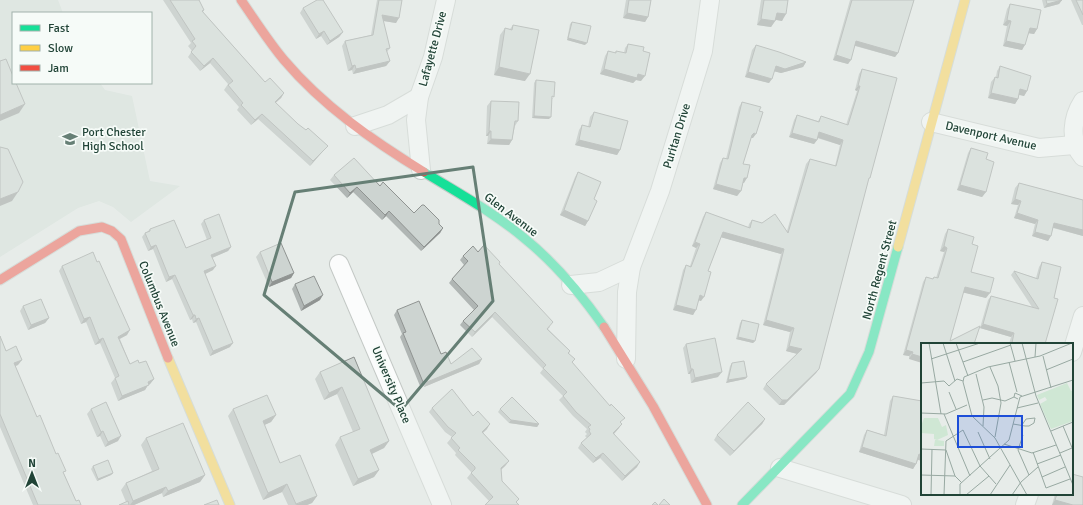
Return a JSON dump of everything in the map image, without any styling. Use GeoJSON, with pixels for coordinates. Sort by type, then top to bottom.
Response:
{"type":"FeatureCollection","features":[{"type":"Feature","properties":{"kind":"street","name":"Glen Avenue"},"geometry":{"type":"LineString","coordinates":[[241,0],[284,60],[309,87],[355,126],[421,170],[485,208],[542,253],[571,285],[626,359],[707,505]]}},
{"type":"Feature","properties":{"kind":"street","name":"Lafayette Drive"},"geometry":{"type":"LineString","coordinates":[[421,170],[416,126],[419,98],[433,57],[446,0]]}},
{"type":"Feature","properties":{"kind":"street","name":"Puritan Drive"},"geometry":{"type":"LineString","coordinates":[[626,359],[627,292],[631,267],[660,191],[703,51],[710,0]]}},
{"type":"Feature","properties":{"kind":"street","name":"North Regent Street"},"geometry":{"type":"LineString","coordinates":[[742,505],[780,468],[850,394],[863,368],[876,329],[965,0]]}},
{"type":"Feature","properties":{"kind":"street","name":"Lafayette Drive"},"geometry":{"type":"LineString","coordinates":[[355,126],[388,115],[419,98]]}},
{"type":"Feature","properties":{"kind":"street","name":"Davenport Avenue"},"geometry":{"type":"LineString","coordinates":[[931,122],[1039,148],[1079,151],[1074,126],[1079,107],[1083,101]]}},
{"type":"Feature","properties":{"kind":"street","name":"Columbus Avenue"},"geometry":{"type":"LineString","coordinates":[[0,280],[79,231],[102,227],[112,231],[121,239],[186,402],[230,505]]}},
{"type":"Feature","properties":{"kind":"street","name":"University Place"},"geometry":{"type":"LineString","coordinates":[[339,264],[442,505]]}},
{"type":"Feature","properties":{"kind":"street"},"geometry":{"type":"LineString","coordinates":[[571,285],[599,282],[631,267]]}},
{"type":"Feature","properties":{"kind":"street"},"geometry":{"type":"LineString","coordinates":[[1073,349],[1083,316]]}},
{"type":"Feature","properties":{"kind":"street"},"geometry":{"type":"LineString","coordinates":[[780,468],[902,505]]}},
{"type":"Feature","properties":{"kind":"street"},"geometry":{"type":"LineString","coordinates":[[1025,505],[1029,495]]}},
{"type":"Feature","properties":{"kind":"highlighted area"},"geometry":{"type":"Polygon","coordinates":[[[473,167],[493,301],[401,410],[264,295],[295,192],[473,167]]]}},
{"type":"Feature","properties":{"kind":"shaded area","name":"Port Chester High School"},"geometry":{"type":"Polygon","coordinates":[[[0,0],[58,0],[63,12],[12,12],[12,84],[101,84],[105,90],[132,96],[150,181],[180,186],[131,222],[113,207],[99,201],[78,208],[0,257],[0,0]]]}},
{"type":"Feature","properties":{"kind":"building"},"geometry":{"type":"Polygon","coordinates":[[[170,0],[199,0],[204,10],[202,11],[265,82],[270,78],[284,93],[275,102],[298,124],[306,130],[308,128],[328,146],[313,161],[262,114],[255,120],[241,105],[243,103],[228,85],[233,81],[213,58],[204,66],[191,52],[196,46],[192,41],[195,39],[170,0]]]}},
{"type":"Feature","properties":{"kind":"building"},"geometry":{"type":"Polygon","coordinates":[[[317,0],[323,0],[343,32],[330,41],[324,31],[319,34],[303,8],[317,0]]]}},
{"type":"Feature","properties":{"kind":"building"},"geometry":{"type":"Polygon","coordinates":[[[379,0],[402,0],[399,18],[382,15],[390,48],[386,49],[390,61],[356,69],[355,65],[352,66],[345,41],[373,35],[379,0]]]}},
{"type":"Feature","properties":{"kind":"building"},"geometry":{"type":"Polygon","coordinates":[[[629,0],[651,0],[648,17],[627,13],[629,0]]]}},
{"type":"Feature","properties":{"kind":"building"},"geometry":{"type":"Polygon","coordinates":[[[764,0],[788,0],[786,14],[777,13],[775,21],[761,19],[764,0]]]}},
{"type":"Feature","properties":{"kind":"building"},"geometry":{"type":"Polygon","coordinates":[[[852,0],[914,0],[898,53],[856,41],[851,60],[836,55],[852,0]]]}},
{"type":"Feature","properties":{"kind":"building"},"geometry":{"type":"Polygon","coordinates":[[[1046,0],[1062,0],[1047,4],[1046,0]]]}},
{"type":"Feature","properties":{"kind":"building"},"geometry":{"type":"Polygon","coordinates":[[[1076,0],[1083,0],[1083,15],[1076,0]]]}},
{"type":"Feature","properties":{"kind":"building"},"geometry":{"type":"Polygon","coordinates":[[[1010,4],[1041,10],[1037,29],[1030,28],[1025,45],[1006,41],[1011,21],[1007,20],[1010,4]]]}},
{"type":"Feature","properties":{"kind":"building"},"geometry":{"type":"Polygon","coordinates":[[[572,22],[591,26],[587,43],[568,38],[572,22]]]}},
{"type":"Feature","properties":{"kind":"building"},"geometry":{"type":"Polygon","coordinates":[[[513,25],[539,30],[530,74],[499,67],[505,28],[512,30],[513,25]]]}},
{"type":"Feature","properties":{"kind":"building"},"geometry":{"type":"Polygon","coordinates":[[[628,44],[644,47],[643,51],[650,53],[645,76],[638,74],[637,78],[604,69],[608,51],[626,53],[628,44]]]}},
{"type":"Feature","properties":{"kind":"building"},"geometry":{"type":"Polygon","coordinates":[[[756,45],[806,62],[785,69],[776,66],[772,79],[748,72],[756,45]]]}},
{"type":"Feature","properties":{"kind":"building"},"geometry":{"type":"Polygon","coordinates":[[[6,59],[12,74],[12,84],[16,84],[25,104],[0,115],[0,61],[6,59]]]}},
{"type":"Feature","properties":{"kind":"building"},"geometry":{"type":"Polygon","coordinates":[[[1000,66],[1031,76],[1027,91],[1020,89],[1018,99],[991,93],[995,77],[998,78],[1000,66]]]}},
{"type":"Feature","properties":{"kind":"building"},"geometry":{"type":"Polygon","coordinates":[[[862,69],[897,78],[819,369],[787,400],[782,400],[766,384],[802,349],[789,346],[794,328],[766,320],[784,249],[723,232],[708,271],[711,272],[704,297],[700,295],[696,310],[676,305],[686,265],[691,267],[700,244],[695,242],[706,212],[750,228],[752,220],[762,223],[775,214],[788,233],[810,159],[836,166],[843,140],[819,132],[817,140],[792,133],[797,115],[819,122],[821,116],[848,125],[860,86],[858,86],[862,69]]]}},
{"type":"Feature","properties":{"kind":"building"},"geometry":{"type":"Polygon","coordinates":[[[536,80],[555,82],[554,97],[552,96],[551,117],[534,116],[536,80]]]}},
{"type":"Feature","properties":{"kind":"building"},"geometry":{"type":"Polygon","coordinates":[[[491,101],[519,102],[518,121],[515,121],[512,140],[491,139],[491,131],[489,131],[491,101]]]}},
{"type":"Feature","properties":{"kind":"building"},"geometry":{"type":"Polygon","coordinates":[[[742,102],[761,107],[759,111],[763,112],[756,134],[754,133],[752,135],[743,164],[750,165],[747,178],[744,178],[741,191],[716,184],[723,158],[728,159],[742,102]]]}},
{"type":"Feature","properties":{"kind":"building"},"geometry":{"type":"Polygon","coordinates":[[[594,112],[628,121],[620,150],[579,140],[582,125],[590,127],[594,112]]]}},
{"type":"Feature","properties":{"kind":"building"},"geometry":{"type":"Polygon","coordinates":[[[0,147],[8,149],[23,182],[18,192],[0,199],[0,147]]]}},
{"type":"Feature","properties":{"kind":"building"},"geometry":{"type":"Polygon","coordinates":[[[971,148],[988,153],[986,159],[994,162],[986,192],[960,185],[971,148]]]}},
{"type":"Feature","properties":{"kind":"building"},"geometry":{"type":"Polygon","coordinates":[[[354,158],[380,186],[383,182],[414,213],[422,205],[424,205],[439,220],[439,224],[443,228],[424,247],[389,211],[385,215],[357,187],[350,193],[334,175],[354,158]]]}},
{"type":"Feature","properties":{"kind":"building"},"geometry":{"type":"Polygon","coordinates":[[[578,172],[601,182],[594,199],[597,201],[588,221],[564,210],[578,172]]]}},
{"type":"Feature","properties":{"kind":"building"},"geometry":{"type":"Polygon","coordinates":[[[1019,183],[1083,200],[1083,230],[1054,223],[1051,236],[1035,232],[1038,220],[1017,213],[1021,201],[1015,199],[1019,183]]]}},
{"type":"Feature","properties":{"kind":"building"},"geometry":{"type":"Polygon","coordinates":[[[219,214],[231,247],[211,255],[216,266],[204,271],[233,343],[213,351],[199,318],[196,319],[195,315],[193,315],[175,275],[169,277],[156,245],[151,247],[145,233],[150,231],[150,229],[174,220],[186,248],[211,238],[204,220],[219,214]]]}},
{"type":"Feature","properties":{"kind":"building"},"geometry":{"type":"Polygon","coordinates":[[[948,229],[974,237],[972,244],[978,246],[971,272],[994,278],[990,293],[965,287],[950,341],[980,326],[974,343],[921,343],[921,357],[912,354],[913,352],[906,350],[926,277],[933,279],[934,277],[938,278],[947,248],[944,246],[948,229]]]}},
{"type":"Feature","properties":{"kind":"building"},"geometry":{"type":"Polygon","coordinates":[[[281,243],[294,273],[272,282],[260,252],[281,243]]]}},
{"type":"Feature","properties":{"kind":"building"},"geometry":{"type":"Polygon","coordinates":[[[484,245],[500,262],[499,264],[553,322],[547,329],[570,351],[568,353],[575,359],[572,362],[610,406],[611,404],[625,418],[620,422],[622,424],[613,433],[640,462],[625,476],[603,453],[596,458],[581,443],[591,434],[588,427],[591,425],[576,412],[563,396],[567,392],[543,368],[546,365],[495,312],[475,332],[463,321],[478,306],[452,279],[468,261],[463,256],[473,246],[478,252],[484,245]]]}},
{"type":"Feature","properties":{"kind":"building"},"geometry":{"type":"Polygon","coordinates":[[[93,252],[97,262],[99,261],[130,330],[118,337],[130,364],[138,360],[139,363],[146,361],[154,379],[148,382],[149,385],[122,396],[115,378],[119,376],[103,338],[99,340],[90,317],[84,319],[62,266],[93,252]]]}},
{"type":"Feature","properties":{"kind":"building"},"geometry":{"type":"Polygon","coordinates":[[[1042,262],[1061,267],[1054,298],[1058,299],[1045,343],[1012,343],[1014,333],[983,324],[991,296],[1039,309],[1014,271],[1038,279],[1042,262]]]}},
{"type":"Feature","properties":{"kind":"building"},"geometry":{"type":"Polygon","coordinates":[[[314,276],[323,295],[304,306],[295,284],[314,276]]]}},
{"type":"Feature","properties":{"kind":"building"},"geometry":{"type":"Polygon","coordinates":[[[41,299],[49,318],[31,325],[23,306],[41,299]]]}},
{"type":"Feature","properties":{"kind":"building"},"geometry":{"type":"Polygon","coordinates":[[[419,301],[441,354],[446,352],[451,364],[472,348],[482,359],[427,382],[423,382],[403,333],[406,332],[397,310],[419,301]]]}},
{"type":"Feature","properties":{"kind":"building"},"geometry":{"type":"Polygon","coordinates":[[[742,320],[759,324],[755,341],[738,337],[742,320]]]}},
{"type":"Feature","properties":{"kind":"building"},"geometry":{"type":"Polygon","coordinates":[[[0,336],[6,351],[16,346],[22,360],[14,363],[37,417],[40,415],[56,454],[58,453],[66,471],[63,472],[76,501],[79,500],[81,505],[38,505],[0,414],[0,336]]]}},
{"type":"Feature","properties":{"kind":"building"},"geometry":{"type":"Polygon","coordinates":[[[715,338],[722,372],[695,378],[693,369],[691,369],[686,344],[715,338]]]}},
{"type":"Feature","properties":{"kind":"building"},"geometry":{"type":"Polygon","coordinates":[[[354,357],[389,441],[370,450],[379,470],[358,479],[340,437],[360,429],[342,387],[329,393],[320,372],[354,357]]]}},
{"type":"Feature","properties":{"kind":"building"},"geometry":{"type":"Polygon","coordinates":[[[744,361],[747,377],[728,380],[732,363],[744,361]]]}},
{"type":"Feature","properties":{"kind":"building"},"geometry":{"type":"Polygon","coordinates":[[[452,389],[473,416],[478,411],[490,424],[482,432],[509,461],[501,468],[502,481],[519,499],[516,502],[519,505],[485,505],[493,497],[471,473],[475,467],[458,450],[460,448],[451,438],[456,433],[448,427],[432,408],[452,389]]]}},
{"type":"Feature","properties":{"kind":"building"},"geometry":{"type":"Polygon","coordinates":[[[267,395],[276,415],[263,421],[280,463],[300,455],[317,496],[296,504],[287,484],[268,493],[233,409],[267,395]]]}},
{"type":"Feature","properties":{"kind":"building"},"geometry":{"type":"Polygon","coordinates":[[[893,396],[921,401],[921,455],[919,454],[916,464],[862,447],[867,430],[886,436],[893,396]]]}},
{"type":"Feature","properties":{"kind":"building"},"geometry":{"type":"Polygon","coordinates":[[[512,397],[539,424],[511,420],[500,409],[512,397]]]}},
{"type":"Feature","properties":{"kind":"building"},"geometry":{"type":"Polygon","coordinates":[[[106,402],[121,436],[108,442],[103,431],[101,432],[91,409],[106,402]]]}},
{"type":"Feature","properties":{"kind":"building"},"geometry":{"type":"Polygon","coordinates":[[[748,402],[765,419],[734,451],[717,435],[748,402]]]}},
{"type":"Feature","properties":{"kind":"building"},"geometry":{"type":"Polygon","coordinates":[[[183,423],[205,475],[168,491],[166,487],[133,501],[126,483],[159,469],[146,438],[183,423]]]}},
{"type":"Feature","properties":{"kind":"building"},"geometry":{"type":"Polygon","coordinates":[[[108,460],[113,473],[98,479],[93,466],[108,460]]]}},
{"type":"Feature","properties":{"kind":"building"},"geometry":{"type":"Polygon","coordinates":[[[1073,474],[1083,477],[1083,505],[1073,505],[1055,500],[1057,495],[1073,495],[1073,474]]]}},
{"type":"Feature","properties":{"kind":"building"},"geometry":{"type":"Polygon","coordinates":[[[664,499],[670,505],[659,505],[664,499]]]}},
{"type":"Feature","properties":{"kind":"building"},"geometry":{"type":"Polygon","coordinates":[[[217,500],[219,505],[204,505],[217,500]]]}},
{"type":"Feature","properties":{"kind":"building"},"geometry":{"type":"Polygon","coordinates":[[[128,501],[129,505],[119,505],[128,501]]]}},
{"type":"Feature","properties":{"kind":"traffic: fast"},"geometry":{"type":"LineString","coordinates":[[424,172],[488,211],[535,248],[567,280],[604,327]]}},
{"type":"Feature","properties":{"kind":"traffic: fast"},"geometry":{"type":"LineString","coordinates":[[742,505],[850,394],[869,352],[898,247]]}},
{"type":"Feature","properties":{"kind":"traffic: slow"},"geometry":{"type":"LineString","coordinates":[[898,247],[965,0]]}},
{"type":"Feature","properties":{"kind":"traffic: slow"},"geometry":{"type":"LineString","coordinates":[[168,358],[230,505]]}},
{"type":"Feature","properties":{"kind":"traffic: jam"},"geometry":{"type":"LineString","coordinates":[[241,0],[278,53],[315,93],[350,122],[386,148],[424,172]]}},
{"type":"Feature","properties":{"kind":"traffic: jam"},"geometry":{"type":"LineString","coordinates":[[0,280],[79,231],[102,227],[112,231],[121,239],[168,358]]}},
{"type":"Feature","properties":{"kind":"traffic: jam"},"geometry":{"type":"LineString","coordinates":[[604,327],[653,406],[707,505]]}},
{"type":"Feature","properties":{"kind":"place","name":"Port Chester High School"},"geometry":{"type":"Point","coordinates":[70,139]}}]}
